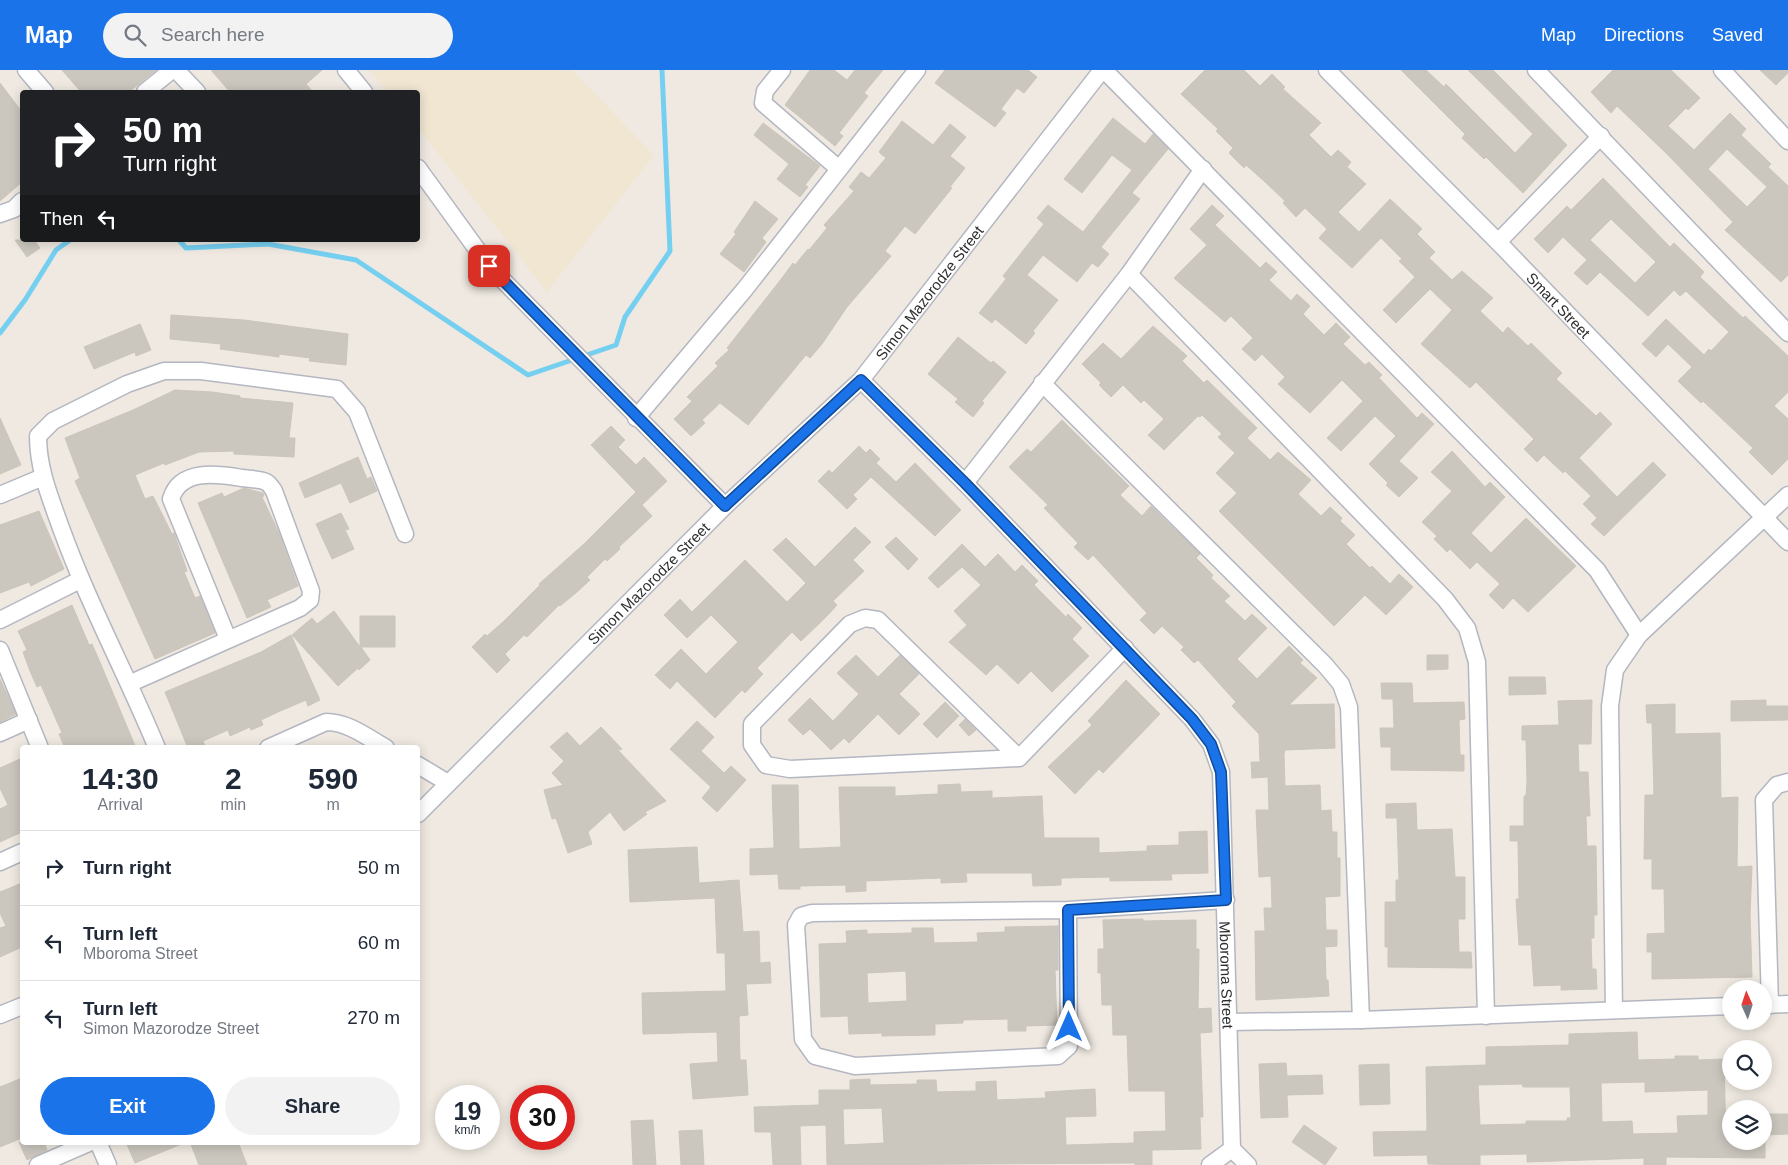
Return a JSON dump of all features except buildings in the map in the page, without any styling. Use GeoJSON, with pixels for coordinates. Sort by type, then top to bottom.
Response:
{"type":"FeatureCollection","features":[{"type":"Feature","properties":{"kind":"street"},"geometry":{"type":"LineString","coordinates":[[26,70],[43,90]]}},
{"type":"Feature","properties":{"kind":"street"},"geometry":{"type":"LineString","coordinates":[[147,90],[172,70]]}},
{"type":"Feature","properties":{"kind":"street"},"geometry":{"type":"LineString","coordinates":[[176,70],[195,90]]}},
{"type":"Feature","properties":{"kind":"street"},"geometry":{"type":"LineString","coordinates":[[346,70],[362,90]]}},
{"type":"Feature","properties":{"kind":"street"},"geometry":{"type":"LineString","coordinates":[[782,70],[765,91],[763,103],[839,169]]}},
{"type":"Feature","properties":{"kind":"street"},"geometry":{"type":"LineString","coordinates":[[636,418],[745,289],[917,70]]}},
{"type":"Feature","properties":{"kind":"street"},"geometry":{"type":"LineString","coordinates":[[1103,70],[1203,169],[1597,570],[1639,635]]}},
{"type":"Feature","properties":{"kind":"street","name":"Simon Mazorodze Street"},"geometry":{"type":"LineString","coordinates":[[420,812],[725,506],[861,380],[1103,70]]}},
{"type":"Feature","properties":{"kind":"street","name":"Smart Street"},"geometry":{"type":"LineString","coordinates":[[1327,70],[1498,242],[1788,542]]}},
{"type":"Feature","properties":{"kind":"street"},"geometry":{"type":"LineString","coordinates":[[1536,70],[1786,325]]}},
{"type":"Feature","properties":{"kind":"street"},"geometry":{"type":"LineString","coordinates":[[1722,70],[1788,141]]}},
{"type":"Feature","properties":{"kind":"street"},"geometry":{"type":"LineString","coordinates":[[1498,242],[1601,136]]}},
{"type":"Feature","properties":{"kind":"street"},"geometry":{"type":"LineString","coordinates":[[965,483],[1129,274],[1203,169]]}},
{"type":"Feature","properties":{"kind":"street"},"geometry":{"type":"LineString","coordinates":[[420,171],[489,266],[636,418],[725,506]]}},
{"type":"Feature","properties":{"kind":"street"},"geometry":{"type":"LineString","coordinates":[[0,214],[14,209],[20,203]]}},
{"type":"Feature","properties":{"kind":"street"},"geometry":{"type":"LineString","coordinates":[[1129,274],[1445,599],[1467,628],[1477,662],[1486,1016]]}},
{"type":"Feature","properties":{"kind":"street"},"geometry":{"type":"LineString","coordinates":[[156,745],[131,684],[80,580],[43,477],[38,454],[38,436],[53,421],[127,384],[164,371],[201,371],[337,389],[358,412],[405,534]]}},
{"type":"Feature","properties":{"kind":"street","name":"Mboroma Street"},"geometry":{"type":"LineString","coordinates":[[861,380],[965,483],[1125,648],[1192,719],[1211,744],[1221,772],[1232,1149]]}},
{"type":"Feature","properties":{"kind":"street"},"geometry":{"type":"LineString","coordinates":[[1042,383],[1342,684],[1349,707],[1361,1020]]}},
{"type":"Feature","properties":{"kind":"street"},"geometry":{"type":"LineString","coordinates":[[131,684],[300,608],[310,600],[311,591],[274,490],[266,482],[212,473],[195,476],[181,483],[173,491],[171,499],[228,639]]}},
{"type":"Feature","properties":{"kind":"street"},"geometry":{"type":"LineString","coordinates":[[0,495],[43,477]]}},
{"type":"Feature","properties":{"kind":"street"},"geometry":{"type":"LineString","coordinates":[[1614,1010],[1610,706],[1616,670],[1639,635],[1788,495]]}},
{"type":"Feature","properties":{"kind":"street"},"geometry":{"type":"LineString","coordinates":[[0,620],[80,580]]}},
{"type":"Feature","properties":{"kind":"street"},"geometry":{"type":"LineString","coordinates":[[1019,758],[878,620],[865,618],[850,624],[752,724],[752,745],[766,765],[790,769],[1019,758],[1125,648]]}},
{"type":"Feature","properties":{"kind":"street"},"geometry":{"type":"LineString","coordinates":[[0,650],[39,745]]}},
{"type":"Feature","properties":{"kind":"street"},"geometry":{"type":"LineString","coordinates":[[0,733],[29,720]]}},
{"type":"Feature","properties":{"kind":"street"},"geometry":{"type":"LineString","coordinates":[[275,745],[326,722],[345,724],[381,745]]}},
{"type":"Feature","properties":{"kind":"street"},"geometry":{"type":"LineString","coordinates":[[420,766],[448,783]]}},
{"type":"Feature","properties":{"kind":"street"},"geometry":{"type":"LineString","coordinates":[[1767,980],[1764,800],[1778,785],[1788,782]]}},
{"type":"Feature","properties":{"kind":"street"},"geometry":{"type":"LineString","coordinates":[[0,862],[20,853]]}},
{"type":"Feature","properties":{"kind":"street"},"geometry":{"type":"LineString","coordinates":[[1068,910],[1069,1046],[1058,1056],[855,1066],[815,1056],[803,1039],[796,925],[801,916],[812,912],[1068,910],[1226,900]]}},
{"type":"Feature","properties":{"kind":"street"},"geometry":{"type":"LineString","coordinates":[[1772,1005],[1788,1004]]}},
{"type":"Feature","properties":{"kind":"street"},"geometry":{"type":"LineString","coordinates":[[1229,1022],[1361,1020],[1722,1006]]}},
{"type":"Feature","properties":{"kind":"street"},"geometry":{"type":"LineString","coordinates":[[0,1015],[20,1007]]}},
{"type":"Feature","properties":{"kind":"street"},"geometry":{"type":"LineString","coordinates":[[38,1165],[83,1145]]}},
{"type":"Feature","properties":{"kind":"street"},"geometry":{"type":"LineString","coordinates":[[99,1145],[108,1165]]}},
{"type":"Feature","properties":{"kind":"street"},"geometry":{"type":"LineString","coordinates":[[1210,1165],[1232,1149],[1248,1165]]}},
{"type":"Feature","properties":{"kind":"shaded area"},"geometry":{"type":"Polygon","coordinates":[[[369,70],[572,70],[654,155],[547,292],[420,131],[420,90],[386,90],[369,70]]]}},
{"type":"Feature","properties":{"kind":"waterway"},"geometry":{"type":"LineString","coordinates":[[181,242],[186,248],[268,244],[356,260],[528,375],[616,345],[625,317],[670,251],[662,70]]}},
{"type":"Feature","properties":{"kind":"waterway"},"geometry":{"type":"LineString","coordinates":[[0,333],[25,300],[56,250],[67,242]]}},
{"type":"Feature","properties":{"kind":"route"},"geometry":{"type":"LineString","coordinates":[[489,266],[636,418],[725,506],[861,380],[965,483],[1192,719],[1211,744],[1221,772],[1226,900],[1068,910],[1069,1027]]}}]}
